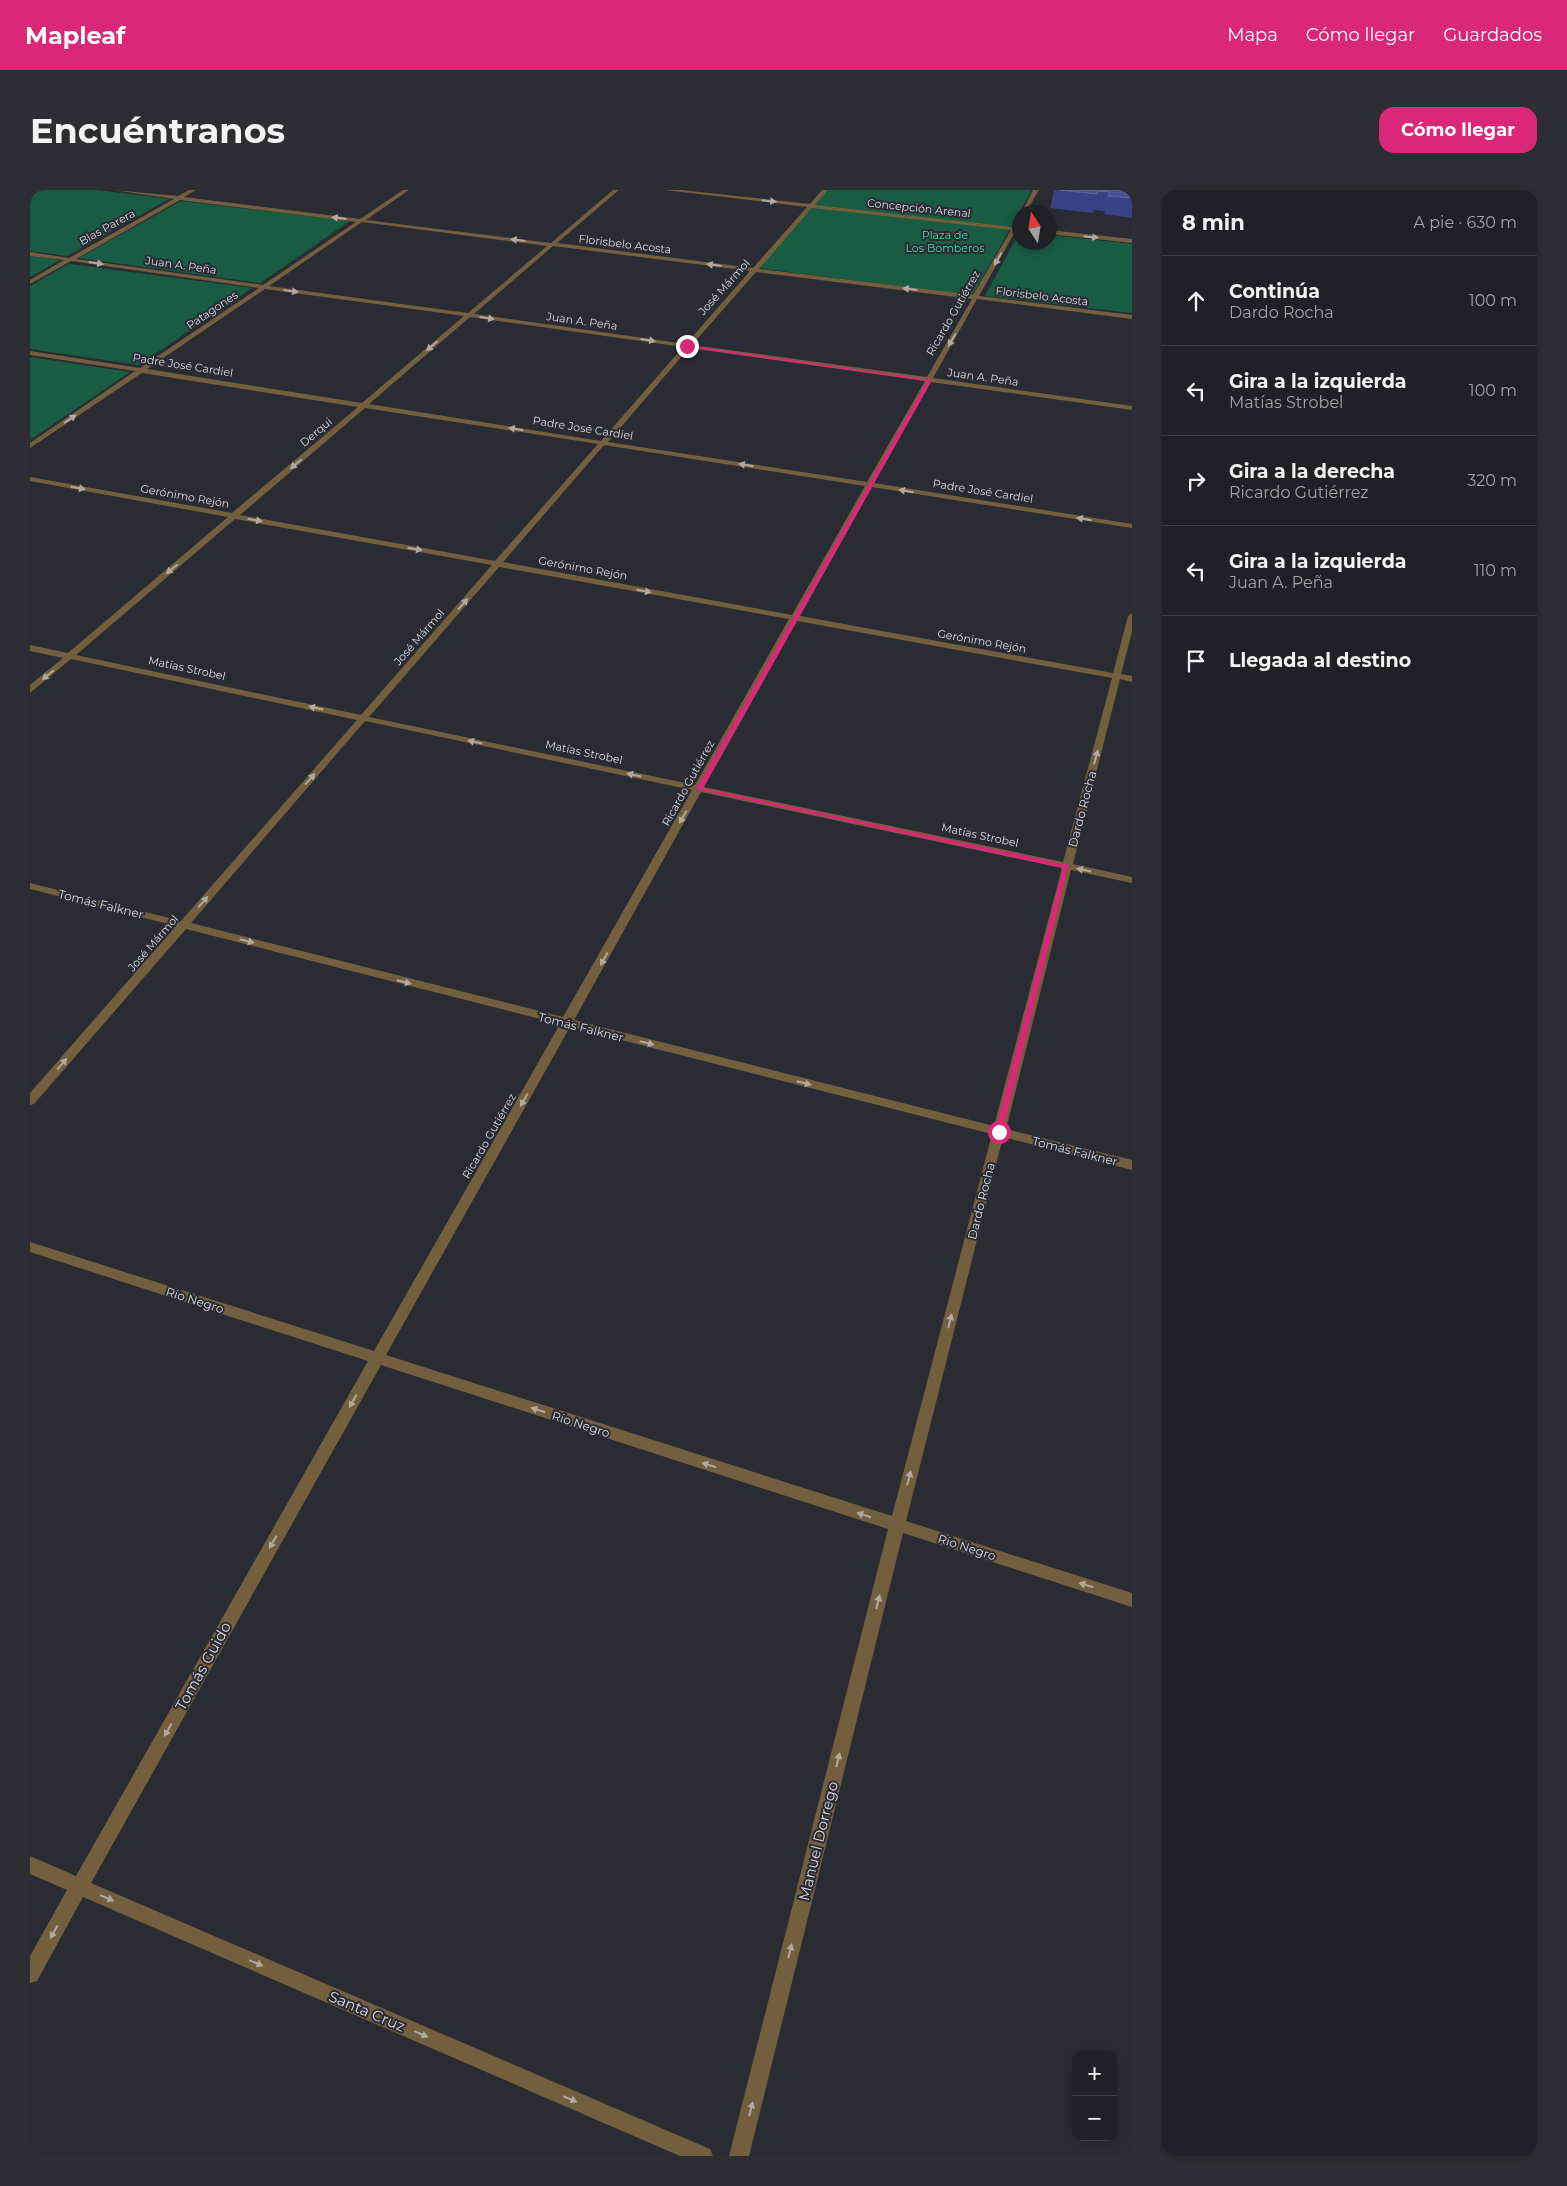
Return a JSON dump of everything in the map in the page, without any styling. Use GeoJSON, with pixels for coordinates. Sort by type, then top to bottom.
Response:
{"type":"FeatureCollection","features":[{"type":"Feature","properties":{"kind":"street","name":"Florisbelo Acosta"},"geometry":{"type":"LineString","coordinates":[[116,190],[1132,317]]}},
{"type":"Feature","properties":{"kind":"street","name":"Blas Parera"},"geometry":{"type":"LineString","coordinates":[[30,282],[193,190]]}},
{"type":"Feature","properties":{"kind":"street","name":"Patagones"},"geometry":{"type":"LineString","coordinates":[[30,446],[406,190]]}},
{"type":"Feature","properties":{"kind":"street","name":"Derqui"},"geometry":{"type":"LineString","coordinates":[[30,690],[616,190]]}},
{"type":"Feature","properties":{"kind":"street","name":"Concepción Arenal"},"geometry":{"type":"LineString","coordinates":[[668,190],[1012,227]]}},
{"type":"Feature","properties":{"kind":"street","name":"José Mármol"},"geometry":{"type":"LineString","coordinates":[[30,1101],[825,190]]}},
{"type":"Feature","properties":{"kind":"street"},"geometry":{"type":"LineString","coordinates":[[1028,205],[1036,190]]}},
{"type":"Feature","properties":{"kind":"street"},"geometry":{"type":"LineString","coordinates":[[1057,233],[1132,241]]}},
{"type":"Feature","properties":{"kind":"street","name":"Ricardo Gutiérrez"},"geometry":{"type":"LineString","coordinates":[[377,1358],[1012,237]]}},
{"type":"Feature","properties":{"kind":"street","name":"Juan A. Peña"},"geometry":{"type":"LineString","coordinates":[[30,254],[1132,408]]}},
{"type":"Feature","properties":{"kind":"street","name":"Padre José Cardiel"},"geometry":{"type":"LineString","coordinates":[[30,353],[1132,526]]}},
{"type":"Feature","properties":{"kind":"street","name":"Gerónimo Rejón"},"geometry":{"type":"LineString","coordinates":[[30,479],[1132,680]]}},
{"type":"Feature","properties":{"kind":"street","name":"Dardo Rocha"},"geometry":{"type":"LineString","coordinates":[[897,1525],[1132,616]]}},
{"type":"Feature","properties":{"kind":"street","name":"Matías Strobel"},"geometry":{"type":"LineString","coordinates":[[30,648],[1132,880]]}},
{"type":"Feature","properties":{"kind":"street","name":"Tomás Falkner"},"geometry":{"type":"LineString","coordinates":[[30,886],[1132,1165]]}},
{"type":"Feature","properties":{"kind":"street","name":"Río Negro"},"geometry":{"type":"LineString","coordinates":[[30,1247],[1132,1600]]}},
{"type":"Feature","properties":{"kind":"street","name":"Tomás Guido"},"geometry":{"type":"LineString","coordinates":[[30,1974],[377,1358]]}},
{"type":"Feature","properties":{"kind":"street","name":"Manuel Dorrego"},"geometry":{"type":"LineString","coordinates":[[739,2156],[897,1525]]}},
{"type":"Feature","properties":{"kind":"street","name":"Santa Cruz"},"geometry":{"type":"LineString","coordinates":[[30,1865],[703,2156]]}},
{"type":"Feature","properties":{"kind":"green space"},"geometry":{"type":"Polygon","coordinates":[[[30,190],[97,190],[169,199],[67,256],[30,251],[30,190]]]}},
{"type":"Feature","properties":{"kind":"green space","name":"Plaza de Los Bomberos"},"geometry":{"type":"Polygon","coordinates":[[[828,190],[1032,190],[1024,205],[1012,205],[1012,225],[972,296],[759,268],[828,190]]]}},
{"type":"Feature","properties":{"kind":"green space"},"geometry":{"type":"Polygon","coordinates":[[[181,201],[350,221],[260,283],[79,258],[181,201]]]}},
{"type":"Feature","properties":{"kind":"green space"},"geometry":{"type":"Polygon","coordinates":[[[1057,236],[1132,244],[1132,313],[985,296],[1012,246],[1012,250],[1057,250],[1057,236]]]}},
{"type":"Feature","properties":{"kind":"green space"},"geometry":{"type":"Polygon","coordinates":[[[30,256],[60,260],[30,277],[30,256]]]}},
{"type":"Feature","properties":{"kind":"green space"},"geometry":{"type":"Polygon","coordinates":[[[70,263],[252,288],[139,365],[30,349],[30,286],[70,263]]]}},
{"type":"Feature","properties":{"kind":"green space"},"geometry":{"type":"Polygon","coordinates":[[[30,357],[130,372],[30,440],[30,357]]]}},
{"type":"Feature","properties":{"kind":"building"},"geometry":{"type":"Polygon","coordinates":[[[1060,190],[1132,190],[1132,198],[1108,196],[1110,192],[1098,191],[1097,194],[1060,190]]]}},
{"type":"Feature","properties":{"kind":"route"},"geometry":{"type":"LineString","coordinates":[[687,346],[930,380],[699,789],[1067,867],[999,1132]]}}]}
